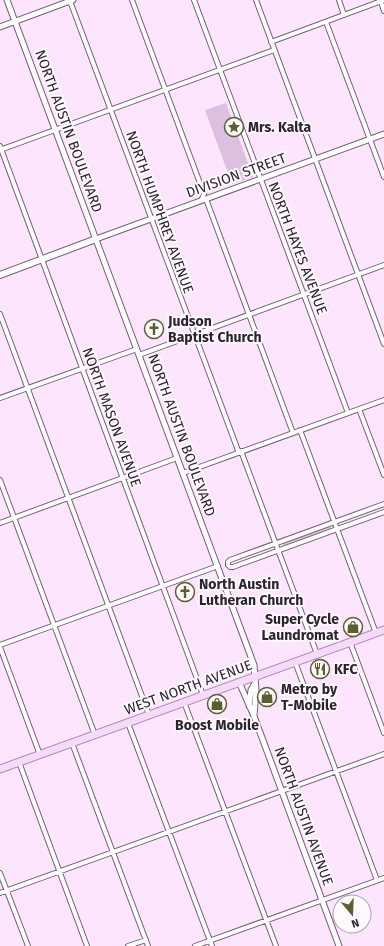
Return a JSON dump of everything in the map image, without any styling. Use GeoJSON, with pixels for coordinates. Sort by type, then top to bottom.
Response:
{"type":"FeatureCollection","features":[{"type":"Feature","properties":{"kind":"main road"},"geometry":{"type":"LineString","coordinates":[[0,275],[96,239]]}},
{"type":"Feature","properties":{"kind":"main road","name":"WEST NORTH AVENUE"},"geometry":{"type":"LineString","coordinates":[[0,769],[239,682],[255,679],[295,662],[384,630]]}},
{"type":"Feature","properties":{"kind":"street","name":"NORTH AUSTIN BOULEVARD"},"geometry":{"type":"LineString","coordinates":[[7,0],[218,566],[254,665],[255,679]]}},
{"type":"Feature","properties":{"kind":"street"},"geometry":{"type":"LineString","coordinates":[[132,0],[204,198],[293,433]]}},
{"type":"Feature","properties":{"kind":"street","name":"NORTH HAYES AVENUE"},"geometry":{"type":"LineString","coordinates":[[194,0],[348,413]]}},
{"type":"Feature","properties":{"kind":"street"},"geometry":{"type":"LineString","coordinates":[[256,0],[384,344]]}},
{"type":"Feature","properties":{"kind":"street"},"geometry":{"type":"LineString","coordinates":[[339,0],[344,15]]}},
{"type":"Feature","properties":{"kind":"street"},"geometry":{"type":"LineString","coordinates":[[0,27],[71,1]]}},
{"type":"Feature","properties":{"kind":"street","name":"NORTH HUMPHREY AVENUE"},"geometry":{"type":"LineString","coordinates":[[71,1],[150,220],[276,544],[317,654]]}},
{"type":"Feature","properties":{"kind":"street"},"geometry":{"type":"LineString","coordinates":[[271,42],[382,1],[384,11]]}},
{"type":"Feature","properties":{"kind":"street"},"geometry":{"type":"LineString","coordinates":[[326,22],[384,177]]}},
{"type":"Feature","properties":{"kind":"street"},"geometry":{"type":"LineString","coordinates":[[0,149],[274,50]]}},
{"type":"Feature","properties":{"kind":"street","name":"DIVISION STREET"},"geometry":{"type":"LineString","coordinates":[[96,239],[150,220],[204,198],[315,160],[384,134]]}},
{"type":"Feature","properties":{"kind":"street","name":"NORTH MASON AVENUE"},"geometry":{"type":"LineString","coordinates":[[0,149],[203,695]]}},
{"type":"Feature","properties":{"kind":"street"},"geometry":{"type":"LineString","coordinates":[[139,355],[384,265]]}},
{"type":"Feature","properties":{"kind":"street"},"geometry":{"type":"LineString","coordinates":[[0,314],[149,715]]}},
{"type":"Feature","properties":{"kind":"street"},"geometry":{"type":"LineString","coordinates":[[0,398],[137,349]]}},
{"type":"Feature","properties":{"kind":"street"},"geometry":{"type":"LineString","coordinates":[[183,473],[384,400]]}},
{"type":"Feature","properties":{"kind":"street"},"geometry":{"type":"LineString","coordinates":[[359,409],[384,475]]}},
{"type":"Feature","properties":{"kind":"street"},"geometry":{"type":"LineString","coordinates":[[300,430],[376,633]]}},
{"type":"Feature","properties":{"kind":"street"},"geometry":{"type":"LineString","coordinates":[[0,523],[177,458]]}},
{"type":"Feature","properties":{"kind":"street"},"geometry":{"type":"LineString","coordinates":[[0,480],[95,735]]}},
{"type":"Feature","properties":{"kind":"street"},"geometry":{"type":"LineString","coordinates":[[384,504],[230,560],[228,565],[233,567],[384,512]]}},
{"type":"Feature","properties":{"kind":"street"},"geometry":{"type":"LineString","coordinates":[[40,755],[0,646],[218,566]]}},
{"type":"Feature","properties":{"kind":"street"},"geometry":{"type":"LineString","coordinates":[[350,642],[384,733]]}},
{"type":"Feature","properties":{"kind":"street"},"geometry":{"type":"LineString","coordinates":[[295,662],[377,880]]}},
{"type":"Feature","properties":{"kind":"street"},"geometry":{"type":"LineString","coordinates":[[249,707],[251,690],[255,679]]}},
{"type":"Feature","properties":{"kind":"street","name":"NORTH AUSTIN AVENUE"},"geometry":{"type":"LineString","coordinates":[[254,716],[256,690],[255,679]]}},
{"type":"Feature","properties":{"kind":"street","name":"NORTH AUSTIN AVENUE"},"geometry":{"type":"LineString","coordinates":[[239,682],[254,716],[339,946]]}},
{"type":"Feature","properties":{"kind":"street"},"geometry":{"type":"LineString","coordinates":[[184,702],[276,946]]}},
{"type":"Feature","properties":{"kind":"street"},"geometry":{"type":"LineString","coordinates":[[128,723],[212,946]]}},
{"type":"Feature","properties":{"kind":"street"},"geometry":{"type":"LineString","coordinates":[[72,743],[148,946]]}},
{"type":"Feature","properties":{"kind":"street"},"geometry":{"type":"LineString","coordinates":[[0,893],[384,754]]}},
{"type":"Feature","properties":{"kind":"street"},"geometry":{"type":"LineString","coordinates":[[19,762],[87,946]]}},
{"type":"Feature","properties":{"kind":"street"},"geometry":{"type":"LineString","coordinates":[[0,873],[28,946]]}},
{"type":"Feature","properties":{"kind":"street"},"geometry":{"type":"LineString","coordinates":[[195,946],[384,878]]}},
{"type":"Feature","properties":{"kind":"street"},"geometry":{"type":"LineString","coordinates":[[128,946],[146,940]]}},
{"type":"Feature","properties":{"kind":"shaded area"},"geometry":{"type":"Polygon","coordinates":[[[226,103],[253,177],[232,184],[205,110],[226,103]]]}},
{"type":"Feature","properties":{"kind":"shaded area"},"geometry":{"type":"Polygon","coordinates":[[[330,526],[332,530],[284,547],[282,543],[330,526]]]}},
{"type":"Feature","properties":{"kind":"place","name":"Mrs. Kalta"},"geometry":{"type":"Point","coordinates":[234,127]}},
{"type":"Feature","properties":{"kind":"place","name":"Judson Baptist Church"},"geometry":{"type":"Point","coordinates":[154,329]}},
{"type":"Feature","properties":{"kind":"place","name":"North Austin Lutheran Church"},"geometry":{"type":"Point","coordinates":[185,592]}},
{"type":"Feature","properties":{"kind":"place","name":"Super Cycle Laundromat"},"geometry":{"type":"Point","coordinates":[353,627]}},
{"type":"Feature","properties":{"kind":"place","name":"KFC"},"geometry":{"type":"Point","coordinates":[320,669]}},
{"type":"Feature","properties":{"kind":"place","name":"Metro by T-Mobile"},"geometry":{"type":"Point","coordinates":[267,697]}},
{"type":"Feature","properties":{"kind":"place","name":"Boost Mobile"},"geometry":{"type":"Point","coordinates":[217,704]}}]}
